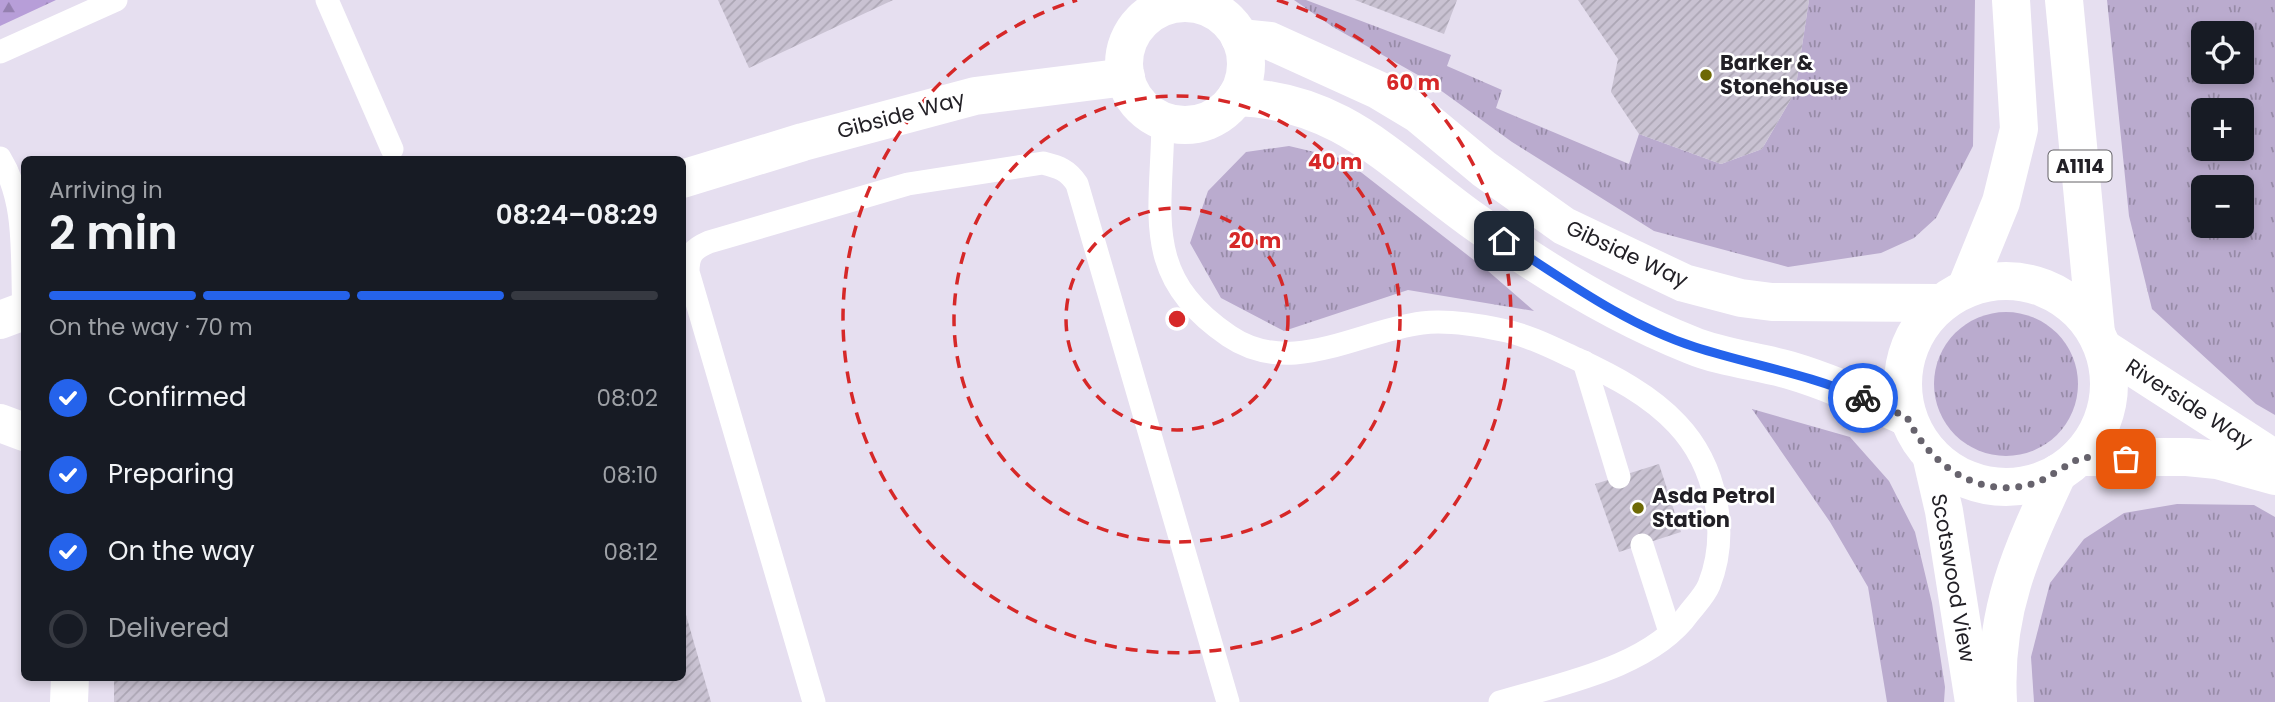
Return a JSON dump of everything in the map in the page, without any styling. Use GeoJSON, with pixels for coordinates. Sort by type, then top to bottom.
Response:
{"type":"FeatureCollection","features":[{"type":"Feature","properties":{"kind":"street"},"geometry":{"type":"LineString","coordinates":[[1953,295],[1995,280],[2025,282],[2062,297],[2078,309],[2100,340],[2109,376],[2107,406],[2097,434],[2069,465],[2033,484],[2006,488],[1978,484],[1953,473],[1931,456],[1917,437],[1907,417],[1902,386],[1906,355],[1919,326],[1953,295],[2001,202],[2019,130],[2011,0]]}},
{"type":"Feature","properties":{"kind":"street","name":"A1114"},"geometry":{"type":"LineString","coordinates":[[2064,0],[2100,340]]}},
{"type":"Feature","properties":{"kind":"street"},"geometry":{"type":"LineString","coordinates":[[1193,2],[1221,15],[1233,25],[1240,38],[1246,68],[1236,97],[1225,110],[1196,124],[1163,121],[1139,104],[1126,77],[1124,58],[1129,39],[1140,23],[1155,10],[1173,4],[1193,2]]}},
{"type":"Feature","properties":{"kind":"street","name":"Gibside Way"},"geometry":{"type":"LineString","coordinates":[[1240,38],[1270,40],[1378,90],[1418,114],[1484,169],[1564,226],[1684,283],[1741,298],[1772,302],[1953,295]]}},
{"type":"Feature","properties":{"kind":"street","name":"Gibside Way"},"geometry":{"type":"LineString","coordinates":[[686,178],[803,142],[975,96],[1126,77]]}},
{"type":"Feature","properties":{"kind":"street"},"geometry":{"type":"LineString","coordinates":[[1236,97],[1272,98],[1310,109],[1348,127],[1478,224],[1581,291],[1635,321],[1694,347],[1788,370],[1835,386],[1907,417]]}},
{"type":"Feature","properties":{"kind":"street"},"geometry":{"type":"LineString","coordinates":[[0,320],[21,312]]}},
{"type":"Feature","properties":{"kind":"street","name":"Riverside Way"},"geometry":{"type":"LineString","coordinates":[[2100,340],[2275,459]]}},
{"type":"Feature","properties":{"kind":"street"},"geometry":{"type":"LineString","coordinates":[[0,423],[21,431]]}},
{"type":"Feature","properties":{"kind":"street","name":"Scotswood View"},"geometry":{"type":"LineString","coordinates":[[1931,456],[1944,511],[1974,702]]}},
{"type":"Feature","properties":{"kind":"street","name":"Riverside Way"},"geometry":{"type":"LineString","coordinates":[[2069,465],[2187,457],[2217,460],[2275,475]]}},
{"type":"Feature","properties":{"kind":"street","name":"Scotswood View"},"geometry":{"type":"LineString","coordinates":[[1998,702],[1999,653],[2013,571],[2069,465]]}},
{"type":"Feature","properties":{"kind":"street"},"geometry":{"type":"LineString","coordinates":[[69,702],[70,681]]}},
{"type":"Feature","properties":{"kind":"lane"},"geometry":{"type":"LineString","coordinates":[[0,52],[116,0]]}},
{"type":"Feature","properties":{"kind":"lane"},"geometry":{"type":"LineString","coordinates":[[327,0],[392,149]]}},
{"type":"Feature","properties":{"kind":"lane"},"geometry":{"type":"LineString","coordinates":[[1163,121],[1161,247],[1176,288],[1203,317],[1232,338],[1261,351],[1323,351],[1423,323],[1504,330],[1584,362],[1649,400],[1677,424],[1698,450],[1712,486],[1719,519],[1717,553],[1708,587],[1684,621],[1649,648],[1606,671],[1500,702]]}},
{"type":"Feature","properties":{"kind":"lane"},"geometry":{"type":"LineString","coordinates":[[0,158],[7,170],[21,219]]}},
{"type":"Feature","properties":{"kind":"lane"},"geometry":{"type":"LineString","coordinates":[[814,702],[693,288],[688,259],[695,248],[709,242],[896,187],[1043,163],[1060,167],[1071,174],[1077,184],[1228,702]]}},
{"type":"Feature","properties":{"kind":"lane"},"geometry":{"type":"LineString","coordinates":[[1584,362],[1619,477]]}},
{"type":"Feature","properties":{"kind":"lane"},"geometry":{"type":"LineString","coordinates":[[1642,545],[1670,632]]}},
{"type":"Feature","properties":{"kind":"green space"},"geometry":{"type":"Polygon","coordinates":[[[0,0],[56,0],[0,26],[0,0]]]}},
{"type":"Feature","properties":{"kind":"green space"},"geometry":{"type":"Polygon","coordinates":[[[1294,0],[1306,0],[1451,55],[1447,66],[1502,90],[1496,108],[1629,164],[1639,134],[1721,164],[1762,149],[1795,92],[1809,0],[1975,0],[1973,146],[1936,218],[1914,238],[1881,253],[1788,267],[1654,231],[1512,142],[1425,79],[1333,27],[1294,0]]]}},
{"type":"Feature","properties":{"kind":"green space"},"geometry":{"type":"Polygon","coordinates":[[[2107,0],[2275,0],[2275,415],[2256,404],[2152,309],[2129,216],[2107,0]]]}},
{"type":"Feature","properties":{"kind":"green space"},"geometry":{"type":"Polygon","coordinates":[[[1289,146],[1344,159],[1488,271],[1534,311],[1408,290],[1284,331],[1221,298],[1190,243],[1208,191],[1246,152],[1289,146]]]}},
{"type":"Feature","properties":{"kind":"green space"},"geometry":{"type":"Polygon","coordinates":[[[2006,312],[2034,317],[2057,333],[2073,356],[2078,384],[2073,412],[2057,435],[2034,451],[2006,456],[1978,451],[1955,435],[1939,412],[1934,384],[1939,356],[1955,333],[1978,317],[2006,312]]]}},
{"type":"Feature","properties":{"kind":"green space"},"geometry":{"type":"Polygon","coordinates":[[[1752,409],[1850,437],[1889,481],[1915,532],[1932,603],[1945,687],[1944,702],[1887,702],[1868,587],[1830,522],[1752,409]]]}},
{"type":"Feature","properties":{"kind":"green space"},"geometry":{"type":"Polygon","coordinates":[[[2177,504],[2254,505],[2275,517],[2275,702],[2034,702],[2031,657],[2050,583],[2084,539],[2124,513],[2177,504]]]}},
{"type":"Feature","properties":{"kind":"building"},"geometry":{"type":"Polygon","coordinates":[[[718,0],[893,0],[749,68],[718,0]]]}},
{"type":"Feature","properties":{"kind":"building"},"geometry":{"type":"Polygon","coordinates":[[[1355,0],[1457,0],[1444,34],[1355,0]]]}},
{"type":"Feature","properties":{"kind":"building","name":"Barker & Stonehouse"},"geometry":{"type":"Polygon","coordinates":[[[1578,0],[1809,0],[1795,92],[1762,149],[1721,164],[1639,134],[1611,92],[1618,59],[1578,0]]]}},
{"type":"Feature","properties":{"kind":"building","name":"Asda Petrol Station"},"geometry":{"type":"Polygon","coordinates":[[[1659,464],[1681,532],[1619,552],[1595,484],[1659,464]]]}},
{"type":"Feature","properties":{"kind":"building"},"geometry":{"type":"Polygon","coordinates":[[[686,615],[711,702],[114,702],[114,681],[686,681],[686,615]]]}},
{"type":"Feature","properties":{"kind":"way so far"},"geometry":{"type":"LineString","coordinates":[[1863,398],[1907,417],[1931,456],[1953,473],[1978,484],[2006,488],[2033,484],[2059,473],[2079,457],[2126,459]]}},
{"type":"Feature","properties":{"kind":"place","name":"Barker & Stonehouse"},"geometry":{"type":"Point","coordinates":[1706,75]}},
{"type":"Feature","properties":{"kind":"place","name":"Asda Petrol Station"},"geometry":{"type":"Point","coordinates":[1638,508]}},
{"type":"Feature","properties":{"kind":"route"},"geometry":{"type":"LineString","coordinates":[[1504,241],[1581,291],[1635,321],[1694,347],[1788,370],[1863,398]]}}]}
